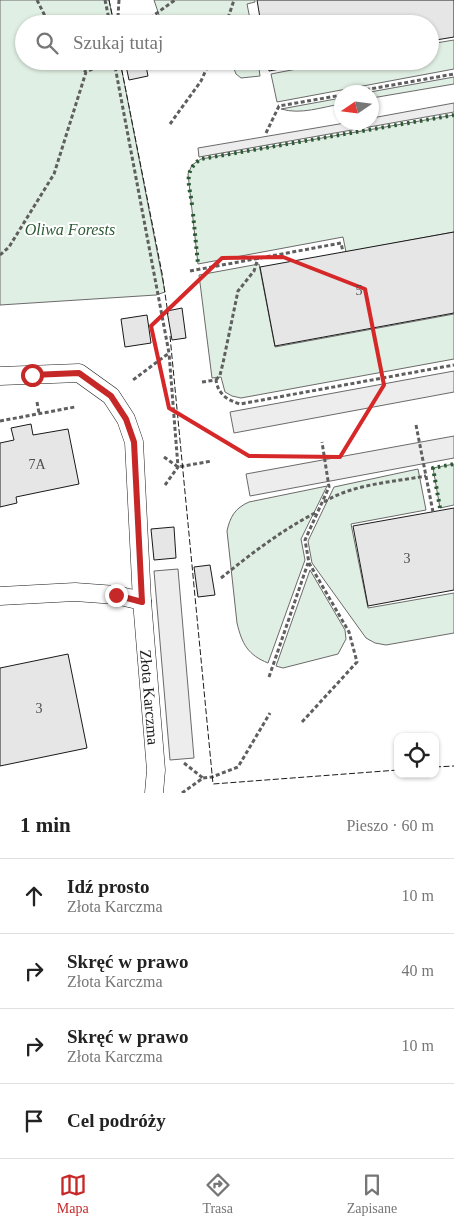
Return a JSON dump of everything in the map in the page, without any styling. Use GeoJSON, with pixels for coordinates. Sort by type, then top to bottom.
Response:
{"type":"FeatureCollection","features":[{"type":"Feature","properties":{"kind":"lane","name":"Złota Karczma"},"geometry":{"type":"LineString","coordinates":[[0,376],[79,373],[111,396],[126,419],[134,442],[142,602],[155,758],[154,793]]}},
{"type":"Feature","properties":{"kind":"lane"},"geometry":{"type":"LineString","coordinates":[[0,596],[74,592],[116,595],[142,602]]}},
{"type":"Feature","properties":{"kind":"path"},"geometry":{"type":"LineString","coordinates":[[37,0],[44,15]]}},
{"type":"Feature","properties":{"kind":"path"},"geometry":{"type":"LineString","coordinates":[[105,0],[108,15]]}},
{"type":"Feature","properties":{"kind":"path"},"geometry":{"type":"LineString","coordinates":[[118,15],[119,0]]}},
{"type":"Feature","properties":{"kind":"path"},"geometry":{"type":"LineString","coordinates":[[154,15],[175,0]]}},
{"type":"Feature","properties":{"kind":"path"},"geometry":{"type":"LineString","coordinates":[[229,15],[234,0]]}},
{"type":"Feature","properties":{"kind":"path"},"geometry":{"type":"LineString","coordinates":[[0,255],[9,247],[54,174],[86,72],[91,70]]}},
{"type":"Feature","properties":{"kind":"path"},"geometry":{"type":"LineString","coordinates":[[114,70],[169,353],[178,467],[139,518]]}},
{"type":"Feature","properties":{"kind":"path"},"geometry":{"type":"LineString","coordinates":[[170,124],[201,81],[206,70]]}},
{"type":"Feature","properties":{"kind":"path"},"geometry":{"type":"LineString","coordinates":[[379,87],[454,74]]}},
{"type":"Feature","properties":{"kind":"path"},"geometry":{"type":"LineString","coordinates":[[266,133],[280,106],[334,96]]}},
{"type":"Feature","properties":{"kind":"path"},"geometry":{"type":"LineString","coordinates":[[190,271],[341,243],[344,252]]}},
{"type":"Feature","properties":{"kind":"path"},"geometry":{"type":"LineString","coordinates":[[202,382],[216,380],[220,375],[238,291],[254,271],[258,258]]}},
{"type":"Feature","properties":{"kind":"path"},"geometry":{"type":"LineString","coordinates":[[111,396],[169,353]]}},
{"type":"Feature","properties":{"kind":"path"},"geometry":{"type":"LineString","coordinates":[[216,380],[217,388],[221,394],[229,401],[240,404],[454,365]]}},
{"type":"Feature","properties":{"kind":"path"},"geometry":{"type":"LineString","coordinates":[[0,421],[74,406],[80,408]]}},
{"type":"Feature","properties":{"kind":"path"},"geometry":{"type":"LineString","coordinates":[[416,425],[432,512]]}},
{"type":"Feature","properties":{"kind":"path"},"geometry":{"type":"LineString","coordinates":[[302,722],[357,662],[349,632],[309,563],[305,540],[329,487],[322,442]]}},
{"type":"Feature","properties":{"kind":"path"},"geometry":{"type":"LineString","coordinates":[[178,467],[212,461]]}},
{"type":"Feature","properties":{"kind":"path"},"geometry":{"type":"LineString","coordinates":[[322,503],[336,495],[355,489],[426,476]]}},
{"type":"Feature","properties":{"kind":"path"},"geometry":{"type":"LineString","coordinates":[[221,578],[259,547],[290,526],[318,511]]}},
{"type":"Feature","properties":{"kind":"path"},"geometry":{"type":"LineString","coordinates":[[269,677],[309,563]]}},
{"type":"Feature","properties":{"kind":"path"},"geometry":{"type":"LineString","coordinates":[[182,793],[203,778],[212,777],[238,767],[270,713]]}},
{"type":"Feature","properties":{"kind":"highlighted area"},"geometry":{"type":"Polygon","coordinates":[[[283,257],[365,289],[384,385],[340,457],[249,456],[169,408],[151,326],[222,258],[283,257]]]}},
{"type":"Feature","properties":{"kind":"green space","name":"Oliwa Forests"},"geometry":{"type":"Polygon","coordinates":[[[0,0],[109,0],[112,15],[15,15],[15,70],[122,70],[165,292],[156,295],[0,305],[0,0]]]}},
{"type":"Feature","properties":{"kind":"green space"},"geometry":{"type":"Polygon","coordinates":[[[154,0],[255,0],[255,2],[247,4],[249,15],[159,15],[154,0]]]}},
{"type":"Feature","properties":{"kind":"green space"},"geometry":{"type":"Polygon","coordinates":[[[454,40],[454,69],[368,85],[334,85],[334,91],[277,102],[271,74],[292,70],[439,70],[439,42],[454,40]]]}},
{"type":"Feature","properties":{"kind":"green space"},"geometry":{"type":"Polygon","coordinates":[[[234,70],[259,70],[260,76],[241,78],[234,70]]]}},
{"type":"Feature","properties":{"kind":"green space"},"geometry":{"type":"Polygon","coordinates":[[[454,77],[454,84],[379,97],[379,90],[454,77]]]}},
{"type":"Feature","properties":{"kind":"green space"},"geometry":{"type":"Polygon","coordinates":[[[334,99],[334,105],[311,110],[289,111],[281,109],[334,99]]]}},
{"type":"Feature","properties":{"kind":"green space"},"geometry":{"type":"Polygon","coordinates":[[[454,115],[454,232],[346,252],[343,237],[198,264],[188,174],[192,165],[201,159],[368,130],[379,130],[379,128],[454,115]]]}},
{"type":"Feature","properties":{"kind":"green space"},"geometry":{"type":"Polygon","coordinates":[[[259,264],[275,347],[454,314],[454,359],[241,398],[232,396],[225,392],[221,377],[212,378],[199,275],[259,264]]]}},
{"type":"Feature","properties":{"kind":"green space"},"geometry":{"type":"Polygon","coordinates":[[[454,464],[454,505],[440,508],[433,468],[454,464]]]}},
{"type":"Feature","properties":{"kind":"green space"},"geometry":{"type":"Polygon","coordinates":[[[418,469],[426,510],[351,524],[368,608],[454,593],[454,633],[386,645],[375,643],[366,638],[312,563],[308,541],[334,487],[418,469]]]}},
{"type":"Feature","properties":{"kind":"green space"},"geometry":{"type":"Polygon","coordinates":[[[327,486],[301,539],[305,560],[268,663],[255,656],[247,648],[237,623],[227,531],[230,521],[237,510],[249,502],[327,486]]]}},
{"type":"Feature","properties":{"kind":"green space"},"geometry":{"type":"Polygon","coordinates":[[[310,570],[345,630],[346,639],[338,654],[283,668],[276,666],[310,570]]]}},
{"type":"Feature","properties":{"kind":"shaded area"},"geometry":{"type":"Polygon","coordinates":[[[454,103],[454,112],[379,125],[379,117],[454,103]]]}},
{"type":"Feature","properties":{"kind":"shaded area"},"geometry":{"type":"Polygon","coordinates":[[[334,125],[334,130],[352,130],[199,157],[198,148],[334,125]]]}},
{"type":"Feature","properties":{"kind":"shaded area"},"geometry":{"type":"Polygon","coordinates":[[[454,371],[454,392],[234,433],[230,412],[454,371]]]}},
{"type":"Feature","properties":{"kind":"shaded area"},"geometry":{"type":"Polygon","coordinates":[[[454,436],[454,458],[250,496],[246,474],[454,436]]]}},
{"type":"Feature","properties":{"kind":"shaded area"},"geometry":{"type":"Polygon","coordinates":[[[178,569],[194,758],[170,760],[154,571],[178,569]]]}},
{"type":"Feature","properties":{"kind":"building"},"geometry":{"type":"Polygon","coordinates":[[[257,0],[454,0],[454,37],[439,40],[439,15],[260,15],[257,0]]]}},
{"type":"Feature","properties":{"kind":"building"},"geometry":{"type":"Polygon","coordinates":[[[127,70],[147,70],[148,76],[129,80],[127,70]]]}},
{"type":"Feature","properties":{"kind":"building"},"geometry":{"type":"Polygon","coordinates":[[[454,232],[454,313],[275,346],[260,267],[454,232]]]}},
{"type":"Feature","properties":{"kind":"building"},"geometry":{"type":"Polygon","coordinates":[[[182,308],[186,338],[172,340],[167,311],[182,308]]]}},
{"type":"Feature","properties":{"kind":"building"},"geometry":{"type":"Polygon","coordinates":[[[147,315],[151,343],[125,347],[121,319],[147,315]]]}},
{"type":"Feature","properties":{"kind":"building"},"geometry":{"type":"Polygon","coordinates":[[[31,424],[33,435],[68,429],[79,484],[16,497],[17,503],[0,507],[0,443],[14,440],[11,428],[31,424]]]}},
{"type":"Feature","properties":{"kind":"building"},"geometry":{"type":"Polygon","coordinates":[[[454,508],[454,590],[368,606],[353,526],[454,508]]]}},
{"type":"Feature","properties":{"kind":"building"},"geometry":{"type":"Polygon","coordinates":[[[174,527],[176,558],[154,560],[151,529],[174,527]]]}},
{"type":"Feature","properties":{"kind":"building"},"geometry":{"type":"Polygon","coordinates":[[[210,565],[215,595],[198,597],[194,567],[210,565]]]}},
{"type":"Feature","properties":{"kind":"building"},"geometry":{"type":"Polygon","coordinates":[[[68,654],[87,748],[0,766],[0,668],[68,654]]]}},
{"type":"Feature","properties":{"kind":"hedge"},"geometry":{"type":"LineString","coordinates":[[192,205],[189,174],[191,169],[201,159],[454,115]]}},
{"type":"Feature","properties":{"kind":"hedge"},"geometry":{"type":"LineString","coordinates":[[193,214],[198,264]]}},
{"type":"Feature","properties":{"kind":"hedge"},"geometry":{"type":"LineString","coordinates":[[440,508],[433,468],[454,464]]}},
{"type":"Feature","properties":{"kind":"fence"},"geometry":{"type":"LineString","coordinates":[[109,0],[112,15]]}},
{"type":"Feature","properties":{"kind":"fence"},"geometry":{"type":"LineString","coordinates":[[122,70],[162,273],[168,314]]}},
{"type":"Feature","properties":{"kind":"fence"},"geometry":{"type":"LineString","coordinates":[[170,336],[213,784],[394,770]]}},
{"type":"Feature","properties":{"kind":"fence"},"geometry":{"type":"LineString","coordinates":[[439,767],[454,766]]}},
{"type":"Feature","properties":{"kind":"route"},"geometry":{"type":"LineString","coordinates":[[32,375],[79,373],[111,396],[126,419],[134,442],[142,602],[116,595]]}}]}
